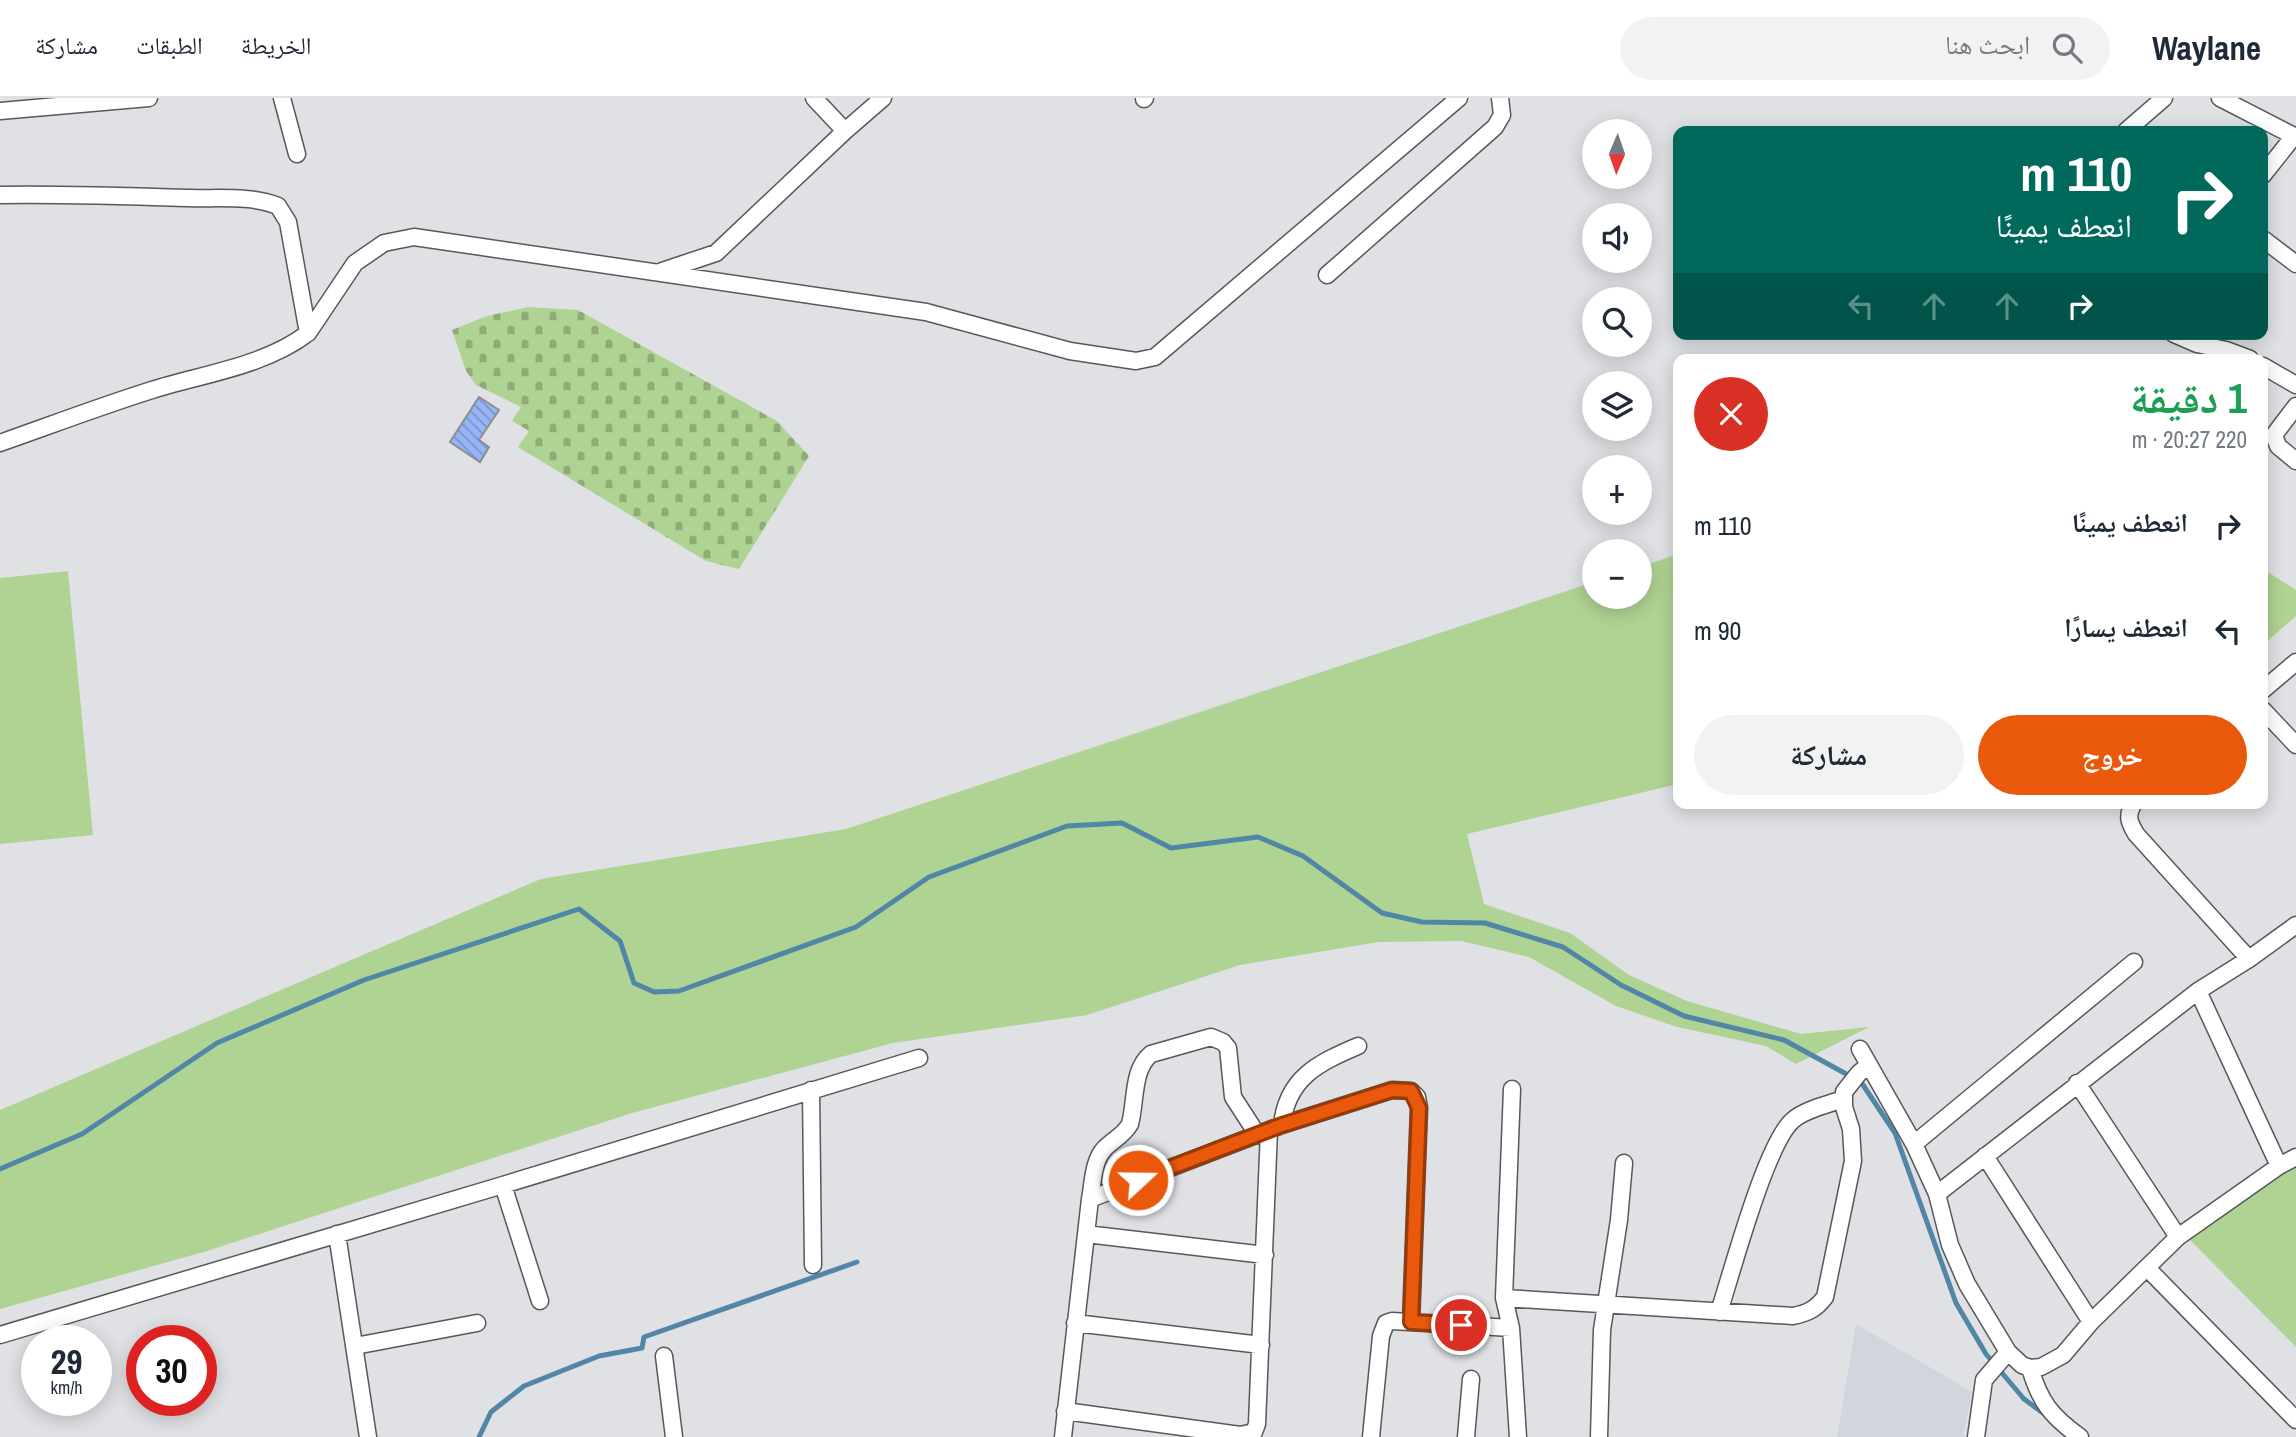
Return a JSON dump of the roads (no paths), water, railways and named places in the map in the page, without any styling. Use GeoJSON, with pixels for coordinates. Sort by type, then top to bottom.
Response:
{"type":"FeatureCollection","features":[{"type":"Feature","properties":{"kind":"street"},"geometry":{"type":"LineString","coordinates":[[0,111],[149,98]]}},
{"type":"Feature","properties":{"kind":"street"},"geometry":{"type":"LineString","coordinates":[[282,98],[297,154]]}},
{"type":"Feature","properties":{"kind":"street"},"geometry":{"type":"LineString","coordinates":[[814,98],[845,131]]}},
{"type":"Feature","properties":{"kind":"street"},"geometry":{"type":"LineString","coordinates":[[657,272],[716,253],[883,98]]}},
{"type":"Feature","properties":{"kind":"street"},"geometry":{"type":"LineString","coordinates":[[0,443],[280,350],[308,332],[355,263],[384,243],[414,237],[926,312],[1070,351],[1136,361],[1155,357],[1459,98]]}},
{"type":"Feature","properties":{"kind":"street"},"geometry":{"type":"LineString","coordinates":[[1326,275],[1495,127],[1502,115],[1500,98]]}},
{"type":"Feature","properties":{"kind":"street"},"geometry":{"type":"LineString","coordinates":[[2132,126],[2164,98]]}},
{"type":"Feature","properties":{"kind":"street"},"geometry":{"type":"LineString","coordinates":[[2221,98],[2295,136],[2268,169]]}},
{"type":"Feature","properties":{"kind":"street"},"geometry":{"type":"LineString","coordinates":[[0,195],[65,194],[225,199],[259,201],[278,206],[288,222],[308,332]]}},
{"type":"Feature","properties":{"kind":"street"},"geometry":{"type":"LineString","coordinates":[[2268,243],[2296,264]]}},
{"type":"Feature","properties":{"kind":"street"},"geometry":{"type":"LineString","coordinates":[[2188,340],[2237,354]]}},
{"type":"Feature","properties":{"kind":"street"},"geometry":{"type":"LineString","coordinates":[[2268,369],[2296,385]]}},
{"type":"Feature","properties":{"kind":"street"},"geometry":{"type":"LineString","coordinates":[[2296,406],[2274,435],[2277,446],[2296,461]]}},
{"type":"Feature","properties":{"kind":"street"},"geometry":{"type":"LineString","coordinates":[[2268,686],[2296,662]]}},
{"type":"Feature","properties":{"kind":"street"},"geometry":{"type":"LineString","coordinates":[[2268,715],[2296,745]]}},
{"type":"Feature","properties":{"kind":"street"},"geometry":{"type":"LineString","coordinates":[[2130,809],[2129,821],[2136,834],[2249,959]]}},
{"type":"Feature","properties":{"kind":"street"},"geometry":{"type":"LineString","coordinates":[[1937,1194],[2197,991],[2249,959],[2296,925]]}},
{"type":"Feature","properties":{"kind":"street"},"geometry":{"type":"LineString","coordinates":[[1914,1144],[2134,962]]}},
{"type":"Feature","properties":{"kind":"street"},"geometry":{"type":"LineString","coordinates":[[2197,991],[2279,1166]]}},
{"type":"Feature","properties":{"kind":"street"},"geometry":{"type":"LineString","coordinates":[[1063,1437],[1090,1199],[1097,1162],[1101,1153],[1126,1132],[1130,1124],[1139,1069],[1144,1059],[1151,1054],[1211,1037],[1223,1042],[1228,1048],[1231,1086],[1239,1106],[1265,1130]]}},
{"type":"Feature","properties":{"kind":"street"},"geometry":{"type":"LineString","coordinates":[[1065,1411],[1240,1435],[1254,1432],[1257,1424],[1265,1255],[1265,1130],[1284,1106],[1295,1085],[1327,1061],[1358,1046]]}},
{"type":"Feature","properties":{"kind":"street"},"geometry":{"type":"LineString","coordinates":[[1860,1049],[1864,1069],[1914,1144],[1937,1194],[1950,1245],[1967,1284],[2008,1352],[2022,1365],[2030,1367],[2041,1367],[2063,1355],[2091,1322],[2178,1237],[2296,1157]]}},
{"type":"Feature","properties":{"kind":"street"},"geometry":{"type":"LineString","coordinates":[[0,1335],[919,1058]]}},
{"type":"Feature","properties":{"kind":"street"},"geometry":{"type":"LineString","coordinates":[[1719,1312],[1763,1177],[1782,1134],[1788,1125],[1804,1113],[1844,1096],[1864,1069]]}},
{"type":"Feature","properties":{"kind":"street"},"geometry":{"type":"LineString","coordinates":[[2077,1083],[2178,1237]]}},
{"type":"Feature","properties":{"kind":"street"},"geometry":{"type":"LineString","coordinates":[[1512,1089],[1504,1298],[1511,1328],[1518,1437]]}},
{"type":"Feature","properties":{"kind":"street"},"geometry":{"type":"LineString","coordinates":[[811,1090],[813,1265]]}},
{"type":"Feature","properties":{"kind":"street"},"geometry":{"type":"LineString","coordinates":[[1090,1199],[1265,1130],[1392,1090],[1411,1091],[1419,1108],[1411,1322]]}},
{"type":"Feature","properties":{"kind":"street"},"geometry":{"type":"LineString","coordinates":[[1504,1298],[1793,1316],[1807,1313],[1825,1297],[1853,1161],[1851,1129],[1844,1096]]}},
{"type":"Feature","properties":{"kind":"street"},"geometry":{"type":"LineString","coordinates":[[1985,1156],[2091,1322]]}},
{"type":"Feature","properties":{"kind":"street"},"geometry":{"type":"LineString","coordinates":[[1598,1437],[1601,1342],[1618,1231],[1624,1163]]}},
{"type":"Feature","properties":{"kind":"street"},"geometry":{"type":"LineString","coordinates":[[503,1185],[540,1301]]}},
{"type":"Feature","properties":{"kind":"street"},"geometry":{"type":"LineString","coordinates":[[337,1234],[368,1437]]}},
{"type":"Feature","properties":{"kind":"street"},"geometry":{"type":"LineString","coordinates":[[1086,1234],[1265,1255]]}},
{"type":"Feature","properties":{"kind":"street"},"geometry":{"type":"LineString","coordinates":[[2147,1268],[2296,1420]]}},
{"type":"Feature","properties":{"kind":"street"},"geometry":{"type":"LineString","coordinates":[[1371,1437],[1383,1328],[1387,1323],[1392,1321],[1511,1328]]}},
{"type":"Feature","properties":{"kind":"street"},"geometry":{"type":"LineString","coordinates":[[1075,1322],[1261,1345]]}},
{"type":"Feature","properties":{"kind":"street"},"geometry":{"type":"LineString","coordinates":[[355,1346],[477,1323]]}},
{"type":"Feature","properties":{"kind":"street"},"geometry":{"type":"LineString","coordinates":[[1976,1437],[1984,1380],[2008,1352]]}},
{"type":"Feature","properties":{"kind":"street"},"geometry":{"type":"LineString","coordinates":[[664,1356],[674,1437]]}},
{"type":"Feature","properties":{"kind":"street"},"geometry":{"type":"LineString","coordinates":[[2030,1367],[2045,1405],[2060,1422],[2080,1437]]}},
{"type":"Feature","properties":{"kind":"street"},"geometry":{"type":"LineString","coordinates":[[1466,1437],[1471,1379]]}},
{"type":"Feature","properties":{"kind":"waterway"},"geometry":{"type":"LineString","coordinates":[[0,1169],[82,1134],[217,1043],[364,980],[579,909],[620,941],[634,983],[654,992],[679,991],[856,927],[929,877],[1067,826],[1122,823],[1171,848],[1258,837],[1303,856],[1382,913],[1422,922],[1485,923],[1563,947],[1621,985],[1684,1016],[1784,1040],[1861,1082],[1895,1133],[1956,1303],[1986,1354],[2024,1399],[2047,1416]]}},
{"type":"Feature","properties":{"kind":"waterway"},"geometry":{"type":"LineString","coordinates":[[479,1437],[491,1412],[524,1386],[599,1356],[642,1348],[644,1337],[857,1262]]}}]}
